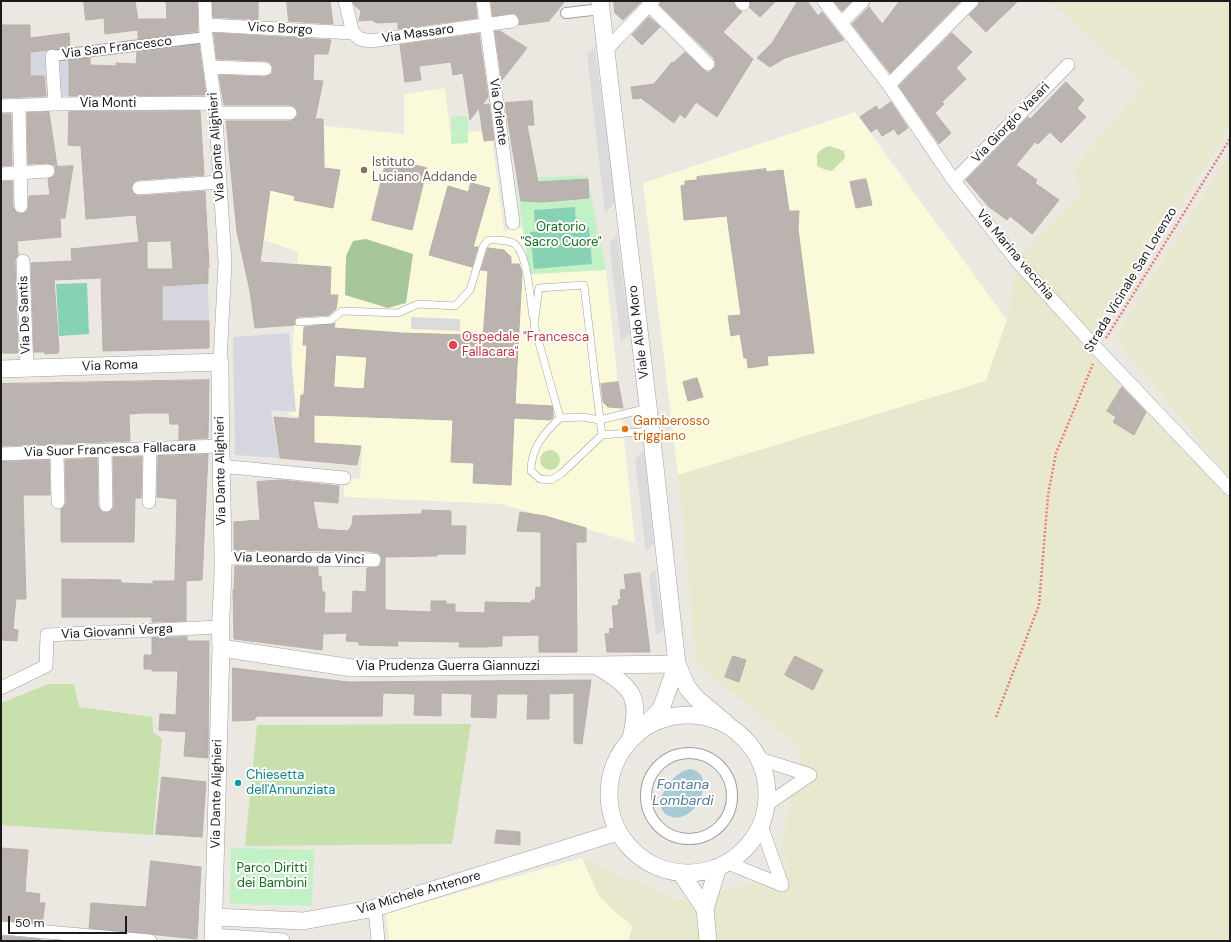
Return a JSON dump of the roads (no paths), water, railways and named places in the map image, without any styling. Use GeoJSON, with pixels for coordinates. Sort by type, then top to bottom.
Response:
{"type":"FeatureCollection","features":[{"type":"Feature","properties":{"kind":"street","name":"Via Dante Alighieri"},"geometry":{"type":"LineString","coordinates":[[205,1],[206,31],[215,108],[225,262],[220,362],[220,466],[223,558],[213,938]]}},
{"type":"Feature","properties":{"kind":"street"},"geometry":{"type":"LineString","coordinates":[[345,1],[352,33]]}},
{"type":"Feature","properties":{"kind":"street","name":"Via Oriente"},"geometry":{"type":"LineString","coordinates":[[483,1],[513,223]]}},
{"type":"Feature","properties":{"kind":"street","name":"Via Marina vecchia"},"geometry":{"type":"LineString","coordinates":[[824,1],[889,85],[954,181],[1017,261],[1098,350],[1230,489]]}},
{"type":"Feature","properties":{"kind":"street"},"geometry":{"type":"LineString","coordinates":[[841,23],[864,1]]}},
{"type":"Feature","properties":{"kind":"street"},"geometry":{"type":"LineString","coordinates":[[889,85],[972,1]]}},
{"type":"Feature","properties":{"kind":"street"},"geometry":{"type":"LineString","coordinates":[[605,51],[651,3],[708,64]]}},
{"type":"Feature","properties":{"kind":"street"},"geometry":{"type":"LineString","coordinates":[[566,13],[600,5]]}},
{"type":"Feature","properties":{"kind":"street","name":"Viale Aldo Moro"},"geometry":{"type":"LineString","coordinates":[[600,5],[651,431],[677,664],[687,687],[696,698],[727,724]]}},
{"type":"Feature","properties":{"kind":"street","name":"Via Massaro"},"geometry":{"type":"LineString","coordinates":[[352,33],[360,40],[371,40],[512,21]]}},
{"type":"Feature","properties":{"kind":"street","name":"Vico Borgo"},"geometry":{"type":"LineString","coordinates":[[206,31],[352,33]]}},
{"type":"Feature","properties":{"kind":"street","name":"Via San Francesco"},"geometry":{"type":"LineString","coordinates":[[55,104],[52,56],[206,31]]}},
{"type":"Feature","properties":{"kind":"street","name":"Via Giorgio Vasari"},"geometry":{"type":"LineString","coordinates":[[954,181],[1068,65]]}},
{"type":"Feature","properties":{"kind":"street"},"geometry":{"type":"LineString","coordinates":[[210,67],[265,69]]}},
{"type":"Feature","properties":{"kind":"street","name":"Via Monti"},"geometry":{"type":"LineString","coordinates":[[1,106],[55,104],[215,108],[290,112]]}},
{"type":"Feature","properties":{"kind":"street"},"geometry":{"type":"LineString","coordinates":[[19,106],[21,206]]}},
{"type":"Feature","properties":{"kind":"street"},"geometry":{"type":"LineString","coordinates":[[1,174],[48,171]]}},
{"type":"Feature","properties":{"kind":"street"},"geometry":{"type":"LineString","coordinates":[[139,188],[219,182]]}},
{"type":"Feature","properties":{"kind":"street","name":"Via De Santis"},"geometry":{"type":"LineString","coordinates":[[23,261],[27,370]]}},
{"type":"Feature","properties":{"kind":"street","name":"Via Roma"},"geometry":{"type":"LineString","coordinates":[[1,369],[27,370],[220,362]]}},
{"type":"Feature","properties":{"kind":"street","name":"Via Suor Francesca Fallacara"},"geometry":{"type":"LineString","coordinates":[[1,454],[150,450],[220,446]]}},
{"type":"Feature","properties":{"kind":"street"},"geometry":{"type":"LineString","coordinates":[[149,502],[150,450]]}},
{"type":"Feature","properties":{"kind":"street"},"geometry":{"type":"LineString","coordinates":[[105,451],[106,505]]}},
{"type":"Feature","properties":{"kind":"street"},"geometry":{"type":"LineString","coordinates":[[57,453],[58,502]]}},
{"type":"Feature","properties":{"kind":"street"},"geometry":{"type":"LineString","coordinates":[[220,466],[344,478]]}},
{"type":"Feature","properties":{"kind":"street","name":"Via Leonardo da Vinci"},"geometry":{"type":"LineString","coordinates":[[223,558],[374,560]]}},
{"type":"Feature","properties":{"kind":"street","name":"Via Giovanni Verga"},"geometry":{"type":"LineString","coordinates":[[1,688],[46,666],[47,635],[220,627]]}},
{"type":"Feature","properties":{"kind":"street","name":"Via Prudenza Guerra Giannuzzi"},"geometry":{"type":"LineString","coordinates":[[221,648],[352,668],[677,664]]}},
{"type":"Feature","properties":{"kind":"street","name":"Viale Aldo Moro"},"geometry":{"type":"LineString","coordinates":[[644,727],[661,709],[677,664]]}},
{"type":"Feature","properties":{"kind":"street"},"geometry":{"type":"LineString","coordinates":[[597,666],[627,687],[636,705],[635,720],[631,738]]}},
{"type":"Feature","properties":{"kind":"street"},"geometry":{"type":"LineString","coordinates":[[685,714],[707,716],[727,724],[748,740],[760,759],[768,788],[766,805],[757,834],[743,852],[723,865],[701,873],[681,873],[653,866],[632,852],[618,832],[609,808],[609,783],[616,758],[631,738],[644,727],[664,718],[685,714]]}},
{"type":"Feature","properties":{"kind":"street"},"geometry":{"type":"LineString","coordinates":[[686,753],[703,755],[718,764],[728,778],[732,794],[730,811],[721,826],[707,836],[691,840],[674,838],[659,829],[649,815],[645,799],[648,782],[656,767],[670,757],[686,753]]}},
{"type":"Feature","properties":{"kind":"street"},"geometry":{"type":"LineString","coordinates":[[760,759],[810,775],[766,805]]}},
{"type":"Feature","properties":{"kind":"street"},"geometry":{"type":"LineString","coordinates":[[723,865],[782,886],[761,825]]}},
{"type":"Feature","properties":{"kind":"street","name":"Via Michele Antenore"},"geometry":{"type":"LineString","coordinates":[[214,917],[303,921],[375,908],[618,832]]}},
{"type":"Feature","properties":{"kind":"street"},"geometry":{"type":"LineString","coordinates":[[708,941],[705,909],[723,865]]}},
{"type":"Feature","properties":{"kind":"street"},"geometry":{"type":"LineString","coordinates":[[681,873],[705,909]]}},
{"type":"Feature","properties":{"kind":"street"},"geometry":{"type":"LineString","coordinates":[[375,908],[378,941]]}},
{"type":"Feature","properties":{"kind":"street"},"geometry":{"type":"LineString","coordinates":[[1,928],[150,941]]}},
{"type":"Feature","properties":{"kind":"street"},"geometry":{"type":"LineString","coordinates":[[213,938],[283,940]]}},
{"type":"Feature","properties":{"kind":"lane"},"geometry":{"type":"LineString","coordinates":[[299,322],[331,320],[342,310],[398,313],[418,304],[455,306],[470,290],[483,246],[488,240],[511,242],[519,247],[525,263],[534,325],[560,418]]}},
{"type":"Feature","properties":{"kind":"lane"},"geometry":{"type":"LineString","coordinates":[[534,325],[539,288],[584,285],[602,435]]}},
{"type":"Feature","properties":{"kind":"lane"},"geometry":{"type":"LineString","coordinates":[[648,408],[600,420],[582,417],[560,418],[544,434],[531,459],[531,471],[540,480],[551,480],[562,473],[602,435],[651,431]]}},
{"type":"Feature","properties":{"kind":"water","name":"Fontana Lombardi"},"geometry":{"type":"Polygon","coordinates":[[[690,769],[699,773],[703,780],[703,789],[700,798],[695,807],[687,814],[679,818],[669,816],[663,812],[661,805],[664,791],[675,777],[690,769]]]}},
{"type":"Feature","properties":{"kind":"place","name":"Istituto Luciano Addande"},"geometry":{"type":"Point","coordinates":[364,170]}},
{"type":"Feature","properties":{"kind":"place","name":"Ospedale \"Francesca Fallacara\""},"geometry":{"type":"Point","coordinates":[453,345]}},
{"type":"Feature","properties":{"kind":"place","name":"Gamberosso triggiano"},"geometry":{"type":"Point","coordinates":[625,429]}},
{"type":"Feature","properties":{"kind":"place","name":"Chiesetta dell'Annunziata"},"geometry":{"type":"Point","coordinates":[238,783]}},
{"type":"Feature","properties":{"kind":"park label","name":"Oratorio \"Sacro Cuore\""},"geometry":{"type":"Point","coordinates":[561,236]}},
{"type":"Feature","properties":{"kind":"park label","name":"Parco Diritti dei Bambini"},"geometry":{"type":"Point","coordinates":[272,876]}}]}
